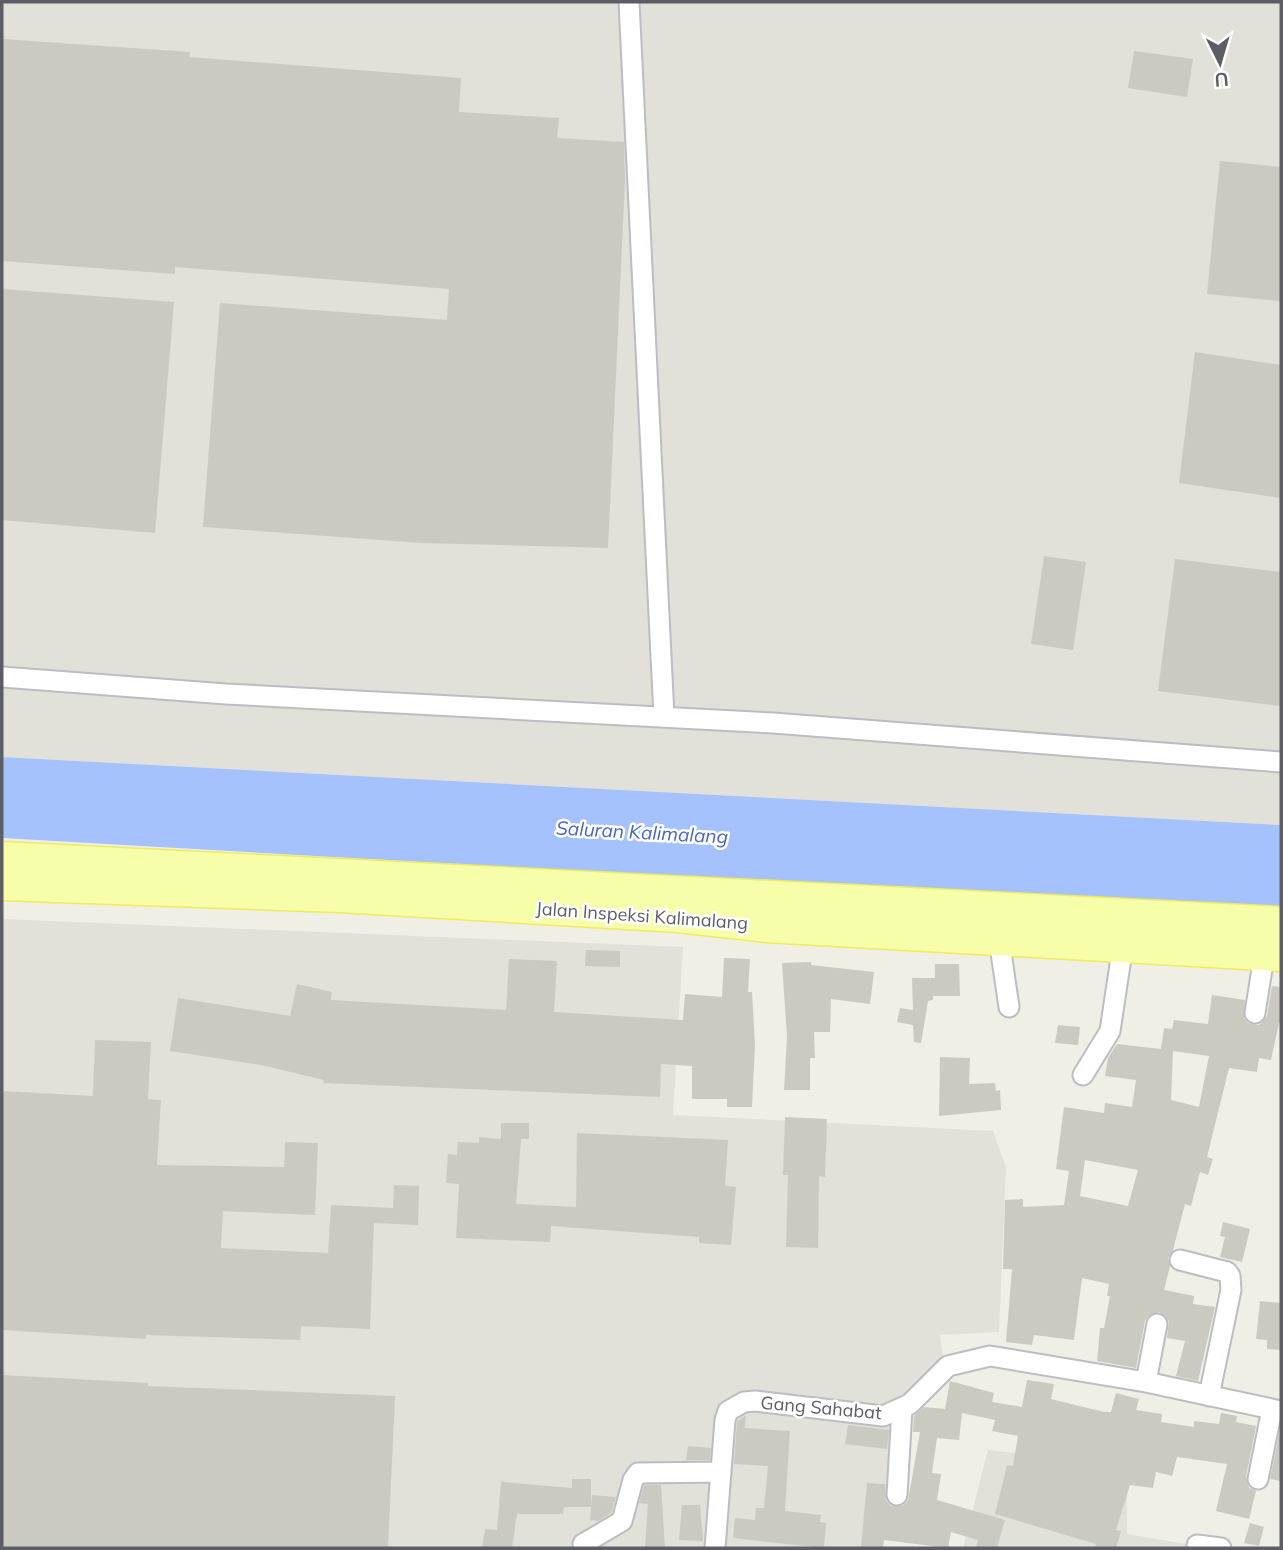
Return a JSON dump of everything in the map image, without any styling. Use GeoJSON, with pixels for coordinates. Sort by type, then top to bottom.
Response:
{"type":"FeatureCollection","features":[{"type":"Feature","properties":{"kind":"main road","name":"Jalan Inspeksi Kalimalang"},"geometry":{"type":"LineString","coordinates":[[2,858],[113,876],[340,896],[999,940],[1273,955]]}},
{"type":"Feature","properties":{"kind":"main road","name":"Jalan Inspeksi Kalimalang"},"geometry":{"type":"LineString","coordinates":[[2,884],[113,876],[996,908],[1274,922]]}},
{"type":"Feature","properties":{"kind":"street"},"geometry":{"type":"LineString","coordinates":[[629,2],[664,717]]}},
{"type":"Feature","properties":{"kind":"street"},"geometry":{"type":"LineString","coordinates":[[2,677],[226,694],[664,717],[976,737],[1281,762]]}},
{"type":"Feature","properties":{"kind":"street"},"geometry":{"type":"LineString","coordinates":[[996,908],[1009,1007]]}},
{"type":"Feature","properties":{"kind":"street"},"geometry":{"type":"LineString","coordinates":[[1083,1075],[1110,1031],[1127,914]]}},
{"type":"Feature","properties":{"kind":"street"},"geometry":{"type":"LineString","coordinates":[[1255,1013],[1273,955],[1274,922]]}},
{"type":"Feature","properties":{"kind":"street"},"geometry":{"type":"LineString","coordinates":[[1180,1260],[1227,1272],[1230,1276],[1231,1290],[1209,1396]]}},
{"type":"Feature","properties":{"kind":"street"},"geometry":{"type":"LineString","coordinates":[[1146,1382],[1157,1324]]}},
{"type":"Feature","properties":{"kind":"street","name":"Gang Sahabat"},"geometry":{"type":"LineString","coordinates":[[715,1548],[725,1420],[728,1411],[744,1402],[755,1401],[870,1416],[902,1409],[948,1366],[979,1357],[1146,1382],[1277,1410]]}},
{"type":"Feature","properties":{"kind":"street"},"geometry":{"type":"LineString","coordinates":[[897,1495],[902,1409]]}},
{"type":"Feature","properties":{"kind":"street"},"geometry":{"type":"LineString","coordinates":[[1258,1479],[1277,1410]]}},
{"type":"Feature","properties":{"kind":"street"},"geometry":{"type":"LineString","coordinates":[[583,1544],[622,1521],[633,1480],[638,1473],[721,1472]]}},
{"type":"Feature","properties":{"kind":"street"},"geometry":{"type":"LineString","coordinates":[[1197,1545],[1221,1548]]}},
{"type":"Feature","properties":{"kind":"shaded area"},"geometry":{"type":"Polygon","coordinates":[[[2,2],[1281,2],[1281,825],[2,757],[2,2]]]}},
{"type":"Feature","properties":{"kind":"shaded area"},"geometry":{"type":"Polygon","coordinates":[[[2,919],[683,947],[673,1115],[993,1131],[1006,1168],[999,1332],[940,1335],[945,1375],[894,1428],[880,1548],[2,1548],[2,919]]]}},
{"type":"Feature","properties":{"kind":"shaded area"},"geometry":{"type":"Polygon","coordinates":[[[988,1450],[1127,1465],[1127,1534],[1210,1548],[963,1548],[988,1450]]]}},
{"type":"Feature","properties":{"kind":"water","name":"Saluran Kalimalang"},"geometry":{"type":"Polygon","coordinates":[[[2,757],[1281,825],[1281,911],[2,838],[2,757]]]}},
{"type":"Feature","properties":{"kind":"building"},"geometry":{"type":"Polygon","coordinates":[[[2,39],[190,52],[189,57],[461,78],[459,112],[559,118],[557,138],[624,142],[625,180],[608,548],[422,543],[203,527],[220,303],[447,320],[449,289],[175,267],[175,274],[2,261],[2,39]]]}},
{"type":"Feature","properties":{"kind":"building"},"geometry":{"type":"Polygon","coordinates":[[[1134,51],[1193,59],[1187,97],[1128,88],[1134,51]]]}},
{"type":"Feature","properties":{"kind":"building"},"geometry":{"type":"Polygon","coordinates":[[[1220,161],[1281,167],[1281,301],[1207,294],[1220,161]]]}},
{"type":"Feature","properties":{"kind":"building"},"geometry":{"type":"Polygon","coordinates":[[[2,289],[174,302],[155,533],[2,520],[2,289]]]}},
{"type":"Feature","properties":{"kind":"building"},"geometry":{"type":"Polygon","coordinates":[[[1195,352],[1281,365],[1281,498],[1179,483],[1195,352]]]}},
{"type":"Feature","properties":{"kind":"building"},"geometry":{"type":"Polygon","coordinates":[[[1044,556],[1086,562],[1073,650],[1031,644],[1044,556]]]}},
{"type":"Feature","properties":{"kind":"building"},"geometry":{"type":"Polygon","coordinates":[[[1175,559],[1281,572],[1281,706],[1158,691],[1175,559]]]}},
{"type":"Feature","properties":{"kind":"building"},"geometry":{"type":"Polygon","coordinates":[[[586,950],[620,951],[620,967],[585,966],[586,950]]]}},
{"type":"Feature","properties":{"kind":"building"},"geometry":{"type":"Polygon","coordinates":[[[724,958],[750,959],[748,992],[752,992],[755,1044],[752,1107],[727,1107],[727,1099],[692,1099],[692,1066],[661,1064],[660,1097],[323,1083],[324,1080],[261,1065],[170,1051],[178,998],[290,1016],[297,984],[332,992],[331,1000],[506,1010],[509,959],[557,961],[554,1012],[683,1020],[685,994],[722,997],[724,958]]]}},
{"type":"Feature","properties":{"kind":"building"},"geometry":{"type":"Polygon","coordinates":[[[811,962],[811,965],[874,972],[870,1004],[831,999],[830,1032],[814,1032],[815,1058],[810,1058],[810,1090],[784,1090],[787,1037],[782,963],[811,962]]]}},
{"type":"Feature","properties":{"kind":"building"},"geometry":{"type":"Polygon","coordinates":[[[935,964],[959,964],[960,996],[933,996],[933,1000],[928,1001],[921,1043],[914,1042],[913,1025],[897,1022],[900,1008],[913,1010],[912,978],[935,978],[935,964]]]}},
{"type":"Feature","properties":{"kind":"building"},"geometry":{"type":"Polygon","coordinates":[[[1272,986],[1281,987],[1281,1023],[1271,1060],[1259,1058],[1257,1072],[1229,1068],[1207,1157],[1213,1159],[1208,1175],[1200,1172],[1191,1206],[1185,1204],[1173,1250],[1168,1258],[1170,1266],[1164,1290],[1194,1296],[1193,1304],[1215,1307],[1198,1381],[1176,1376],[1185,1341],[1167,1338],[1169,1321],[1159,1312],[1148,1316],[1145,1321],[1136,1368],[1097,1361],[1100,1328],[1104,1328],[1110,1296],[1107,1296],[1109,1284],[1082,1278],[1074,1340],[1034,1335],[1032,1345],[1006,1342],[1012,1269],[1003,1269],[1005,1200],[1023,1199],[1023,1207],[1064,1205],[1069,1171],[1056,1169],[1064,1107],[1104,1113],[1105,1103],[1132,1107],[1136,1080],[1105,1076],[1108,1058],[1117,1044],[1161,1049],[1164,1028],[1172,1029],[1174,1020],[1208,1024],[1212,995],[1245,1000],[1244,1018],[1248,1023],[1259,1025],[1267,1016],[1272,986]],[[1173,1051],[1171,1100],[1199,1107],[1209,1056],[1173,1051]],[[1085,1160],[1080,1196],[1128,1206],[1138,1170],[1085,1160]]]}},
{"type":"Feature","properties":{"kind":"building"},"geometry":{"type":"Polygon","coordinates":[[[1058,1025],[1080,1027],[1078,1045],[1055,1043],[1058,1025]]]}},
{"type":"Feature","properties":{"kind":"building"},"geometry":{"type":"Polygon","coordinates":[[[95,1040],[151,1042],[148,1099],[161,1100],[157,1165],[284,1167],[285,1142],[318,1143],[315,1215],[223,1211],[221,1248],[328,1253],[331,1205],[393,1208],[394,1185],[419,1186],[418,1225],[374,1223],[370,1329],[301,1326],[300,1340],[146,1335],[146,1339],[2,1330],[2,1091],[93,1096],[95,1040]]]}},
{"type":"Feature","properties":{"kind":"building"},"geometry":{"type":"Polygon","coordinates":[[[940,1057],[970,1058],[969,1084],[995,1083],[996,1091],[1000,1090],[1001,1110],[939,1116],[940,1057]]]}},
{"type":"Feature","properties":{"kind":"building"},"geometry":{"type":"Polygon","coordinates":[[[785,1117],[827,1119],[825,1177],[819,1176],[818,1248],[786,1247],[788,1175],[783,1175],[785,1117]]]}},
{"type":"Feature","properties":{"kind":"building"},"geometry":{"type":"Polygon","coordinates":[[[501,1123],[529,1123],[529,1139],[521,1139],[516,1204],[576,1207],[577,1133],[728,1140],[725,1186],[736,1187],[731,1245],[699,1243],[699,1237],[551,1226],[550,1242],[456,1238],[459,1184],[446,1183],[448,1154],[457,1155],[458,1142],[479,1143],[479,1137],[501,1139],[501,1123]]]}},
{"type":"Feature","properties":{"kind":"building"},"geometry":{"type":"Polygon","coordinates":[[[1223,1222],[1250,1229],[1242,1262],[1220,1257],[1225,1237],[1220,1236],[1223,1222]]]}},
{"type":"Feature","properties":{"kind":"building"},"geometry":{"type":"Polygon","coordinates":[[[1260,1301],[1281,1303],[1281,1350],[1267,1349],[1267,1340],[1256,1339],[1260,1301]]]}},
{"type":"Feature","properties":{"kind":"building"},"geometry":{"type":"Polygon","coordinates":[[[2,1375],[148,1383],[148,1386],[395,1396],[388,1548],[2,1548],[2,1375]]]}},
{"type":"Feature","properties":{"kind":"building"},"geometry":{"type":"Polygon","coordinates":[[[1027,1380],[1054,1384],[1051,1399],[1104,1412],[1111,1412],[1116,1393],[1139,1399],[1136,1410],[1162,1414],[1161,1422],[1194,1427],[1194,1421],[1219,1424],[1221,1413],[1237,1416],[1236,1422],[1256,1426],[1246,1477],[1249,1488],[1256,1491],[1249,1519],[1216,1511],[1227,1464],[1177,1457],[1172,1476],[1156,1472],[1153,1488],[1130,1485],[1116,1530],[1121,1531],[1116,1548],[1095,1548],[1096,1544],[995,1514],[1007,1465],[1013,1466],[1018,1436],[992,1431],[995,1420],[962,1413],[959,1440],[937,1438],[932,1473],[941,1474],[937,1500],[1005,1520],[997,1548],[976,1548],[978,1540],[951,1532],[948,1548],[884,1540],[883,1548],[861,1548],[867,1483],[885,1484],[886,1500],[891,1506],[902,1506],[908,1501],[920,1432],[913,1432],[914,1416],[924,1407],[945,1409],[950,1381],[994,1393],[992,1402],[1022,1407],[1027,1380]]]}},
{"type":"Feature","properties":{"kind":"building"},"geometry":{"type":"Polygon","coordinates":[[[746,1415],[745,1428],[790,1431],[785,1511],[821,1515],[820,1522],[826,1523],[824,1548],[733,1538],[735,1518],[755,1520],[756,1508],[764,1508],[768,1466],[734,1464],[737,1422],[746,1415]]]}},
{"type":"Feature","properties":{"kind":"building"},"geometry":{"type":"Polygon","coordinates":[[[848,1425],[889,1430],[887,1449],[845,1444],[848,1425]]]}},
{"type":"Feature","properties":{"kind":"building"},"geometry":{"type":"Polygon","coordinates":[[[1281,1435],[1281,1481],[1270,1479],[1281,1435]]]}},
{"type":"Feature","properties":{"kind":"building"},"geometry":{"type":"Polygon","coordinates":[[[688,1446],[711,1448],[710,1460],[686,1460],[688,1446]]]}},
{"type":"Feature","properties":{"kind":"building"},"geometry":{"type":"Polygon","coordinates":[[[572,1479],[591,1479],[591,1507],[564,1507],[563,1514],[517,1514],[512,1548],[482,1548],[485,1529],[497,1530],[501,1482],[572,1488],[572,1479]]]}},
{"type":"Feature","properties":{"kind":"building"},"geometry":{"type":"Polygon","coordinates":[[[644,1485],[661,1485],[665,1548],[645,1548],[648,1504],[639,1503],[644,1485]]]}},
{"type":"Feature","properties":{"kind":"building"},"geometry":{"type":"Polygon","coordinates":[[[592,1495],[616,1497],[611,1513],[598,1521],[590,1520],[592,1495]]]}},
{"type":"Feature","properties":{"kind":"building"},"geometry":{"type":"Polygon","coordinates":[[[682,1505],[700,1505],[703,1541],[679,1540],[682,1505]]]}},
{"type":"Feature","properties":{"kind":"building"},"geometry":{"type":"Polygon","coordinates":[[[1250,1523],[1264,1527],[1259,1546],[1244,1543],[1250,1523]]]}}]}
